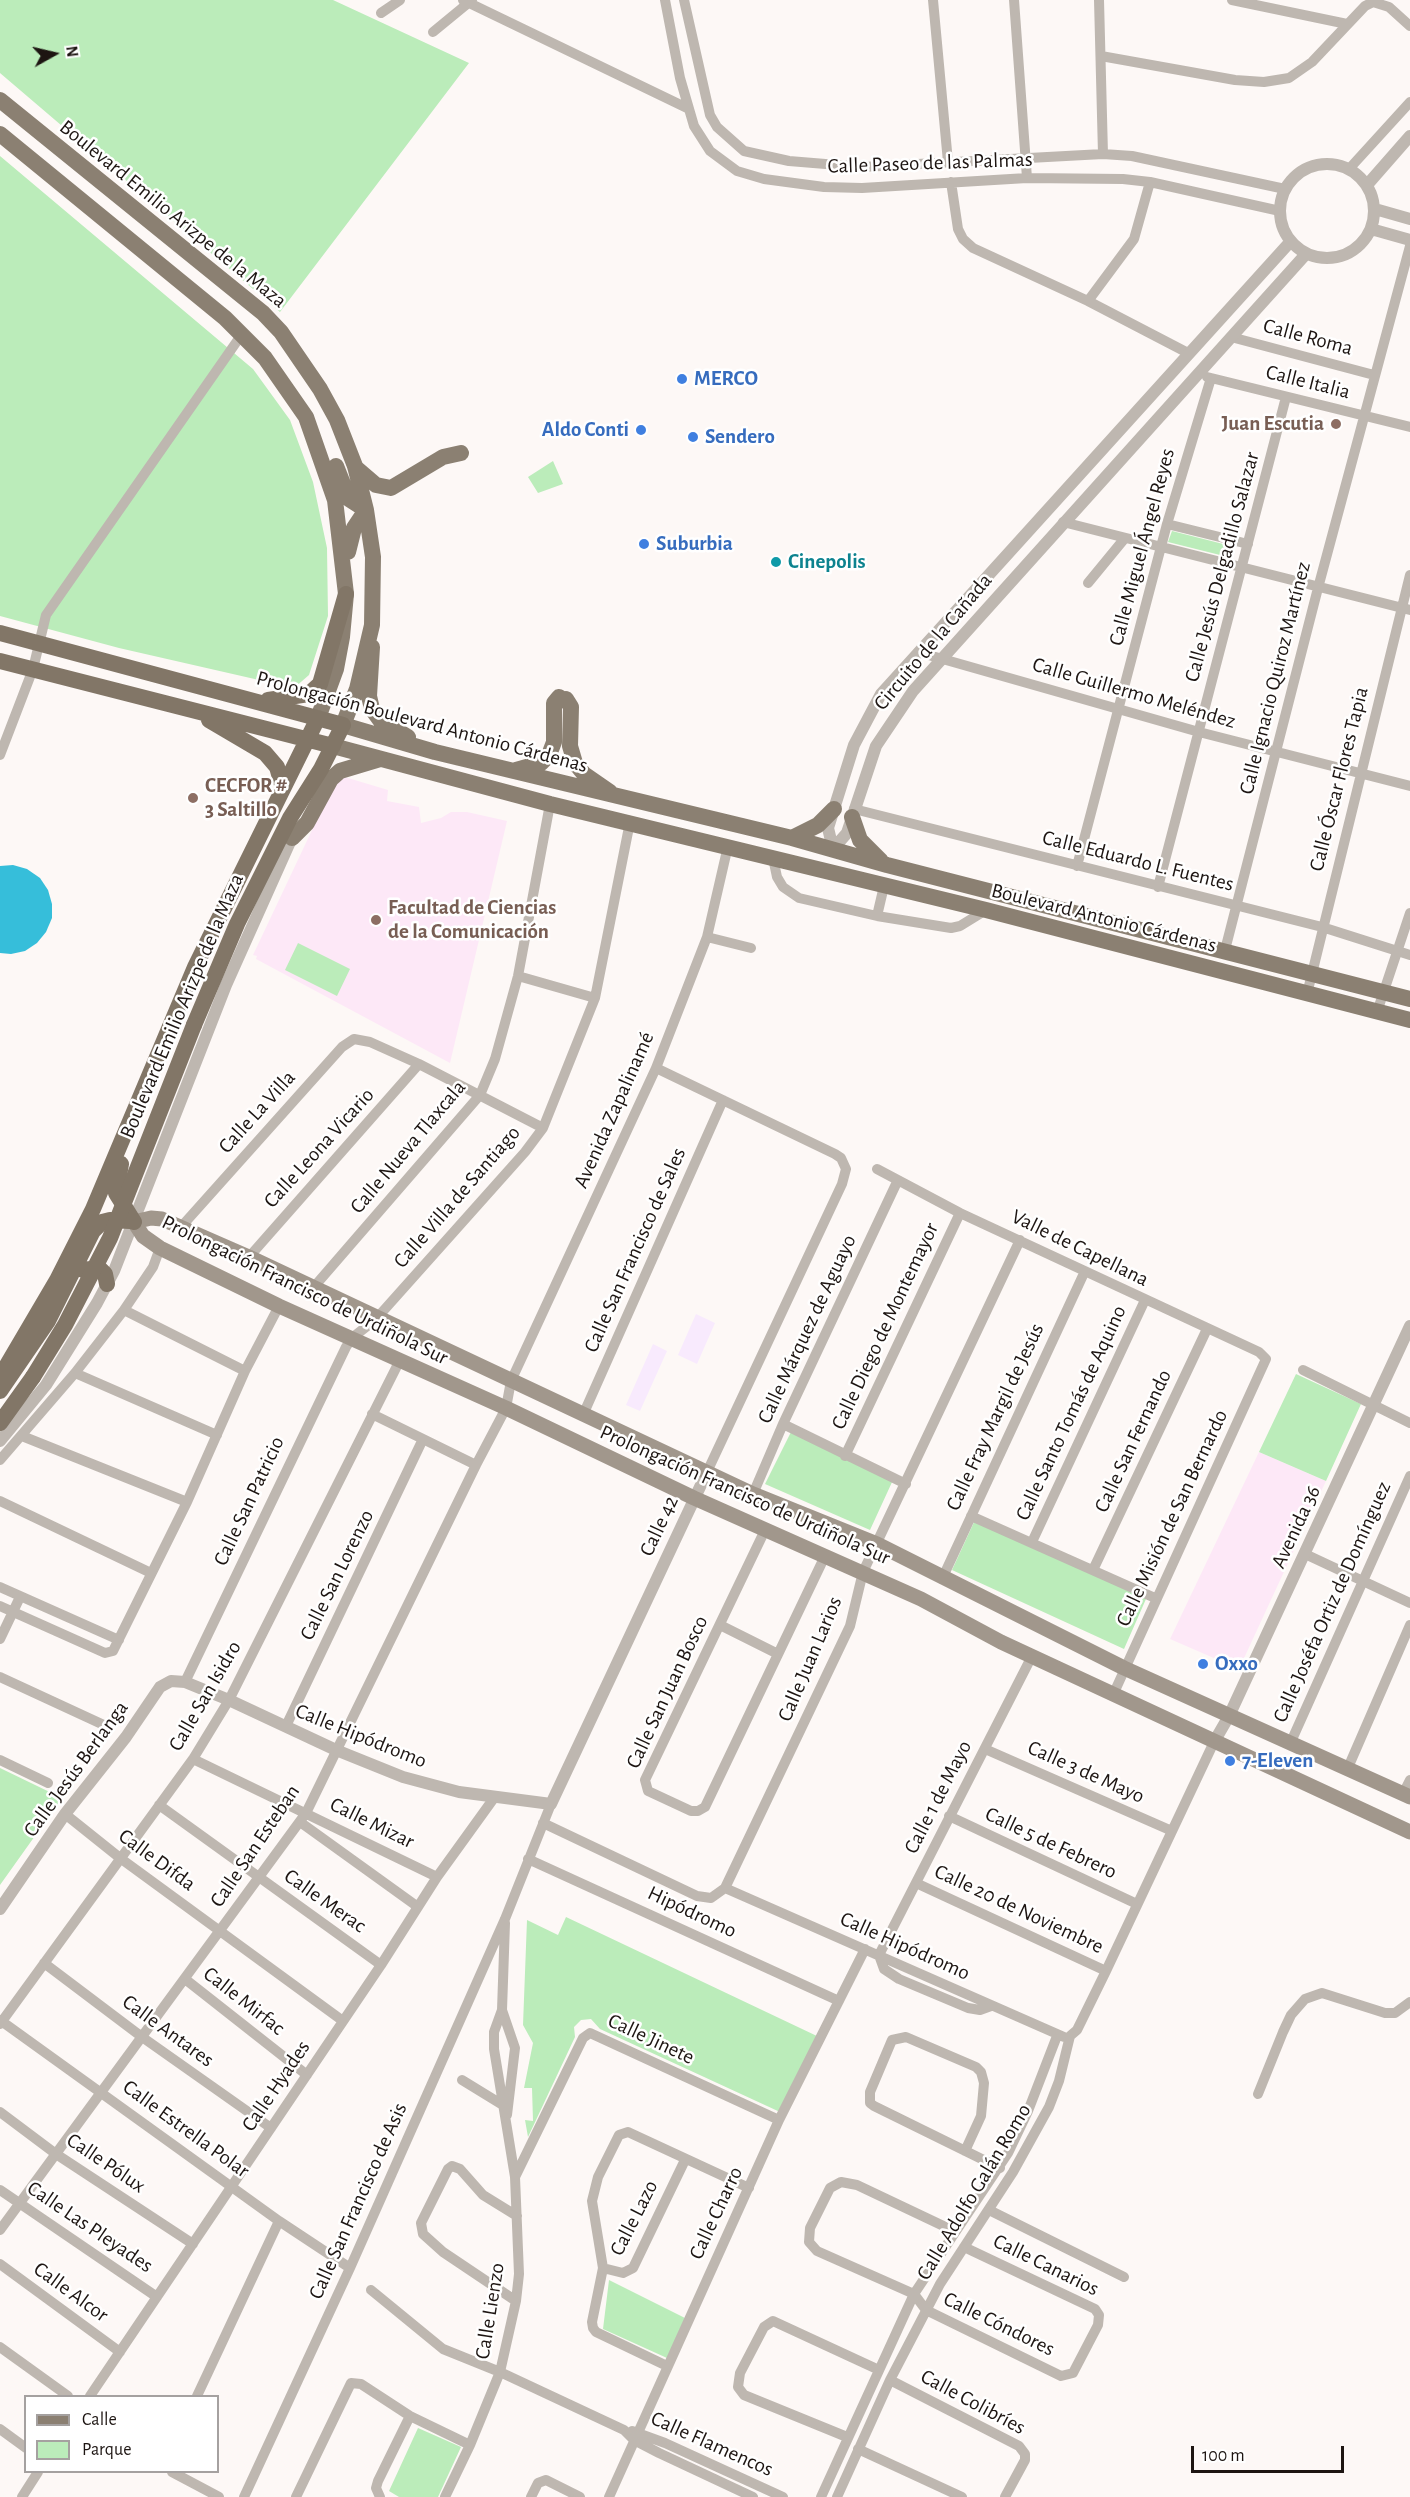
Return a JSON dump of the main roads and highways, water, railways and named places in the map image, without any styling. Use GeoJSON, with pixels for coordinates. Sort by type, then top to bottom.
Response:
{"type":"FeatureCollection","features":[{"type":"Feature","properties":{"kind":"highway"},"geometry":{"type":"LineString","coordinates":[[258,700],[309,694],[320,684],[345,586]]}},
{"type":"Feature","properties":{"kind":"highway","name":"Prolongación Boulevard Antonio Cárdenas"},"geometry":{"type":"LineString","coordinates":[[0,633],[258,700],[343,725]]}},
{"type":"Feature","properties":{"kind":"highway"},"geometry":{"type":"LineString","coordinates":[[0,661],[333,746]]}},
{"type":"Feature","properties":{"kind":"highway"},"geometry":{"type":"LineString","coordinates":[[196,711],[265,753],[277,767],[283,788]]}},
{"type":"Feature","properties":{"kind":"highway","name":"Boulevard Emilio Arizpe de la Maza"},"geometry":{"type":"LineString","coordinates":[[0,1377],[57,1280],[93,1209],[186,986],[318,718]]}},
{"type":"Feature","properties":{"kind":"highway","name":"Boulevard Emilio Arizpe de la Maza"},"geometry":{"type":"LineString","coordinates":[[0,1423],[33,1377],[65,1325],[110,1238],[194,1025],[242,914],[290,818],[321,769],[343,725]]}},
{"type":"Feature","properties":{"kind":"highway"},"geometry":{"type":"LineString","coordinates":[[134,1222],[116,1193],[119,1168],[213,949],[213,933]]}},
{"type":"Feature","properties":{"kind":"highway"},"geometry":{"type":"LineString","coordinates":[[0,1391],[48,1321],[93,1231],[102,1222],[134,1222]]}},
{"type":"Feature","properties":{"kind":"highway"},"geometry":{"type":"LineString","coordinates":[[72,1275],[90,1268],[99,1268],[105,1274],[107,1284]]}},
{"type":"Feature","properties":{"kind":"main road","name":"Boulevard Emilio Arizpe de la Maza"},"geometry":{"type":"LineString","coordinates":[[0,100],[255,307],[281,332],[320,389],[337,420],[355,466],[374,557],[372,625],[357,689],[343,725]]}},
{"type":"Feature","properties":{"kind":"main road","name":"Boulevard Emilio Arizpe de la Maza"},"geometry":{"type":"LineString","coordinates":[[0,134],[242,334],[284,382],[306,417],[335,500],[345,586],[342,637],[336,669],[318,718]]}},
{"type":"Feature","properties":{"kind":"main road"},"geometry":{"type":"LineString","coordinates":[[242,334],[255,323],[278,334],[281,332]]}},
{"type":"Feature","properties":{"kind":"main road"},"geometry":{"type":"LineString","coordinates":[[306,417],[325,439],[349,499],[366,510],[351,536],[345,586]]}},
{"type":"Feature","properties":{"kind":"main road"},"geometry":{"type":"LineString","coordinates":[[355,466],[376,485],[391,488],[443,458],[461,453]]}},
{"type":"Feature","properties":{"kind":"main road"},"geometry":{"type":"LineString","coordinates":[[372,625],[372,672],[369,696],[372,709],[392,728],[435,752]]}},
{"type":"Feature","properties":{"kind":"main road"},"geometry":{"type":"LineString","coordinates":[[514,770],[541,763],[549,755],[554,741],[554,703],[562,698],[571,707],[570,746],[575,764],[614,797]]}},
{"type":"Feature","properties":{"kind":"main road","name":"Prolongación Boulevard Antonio Cárdenas"},"geometry":{"type":"LineString","coordinates":[[343,725],[435,752],[514,770],[614,797],[792,837],[833,849]]}},
{"type":"Feature","properties":{"kind":"main road"},"geometry":{"type":"LineString","coordinates":[[333,746],[550,804],[734,848],[754,846],[817,856],[833,849],[837,857],[846,865],[892,880],[890,887]]}},
{"type":"Feature","properties":{"kind":"main road"},"geometry":{"type":"LineString","coordinates":[[292,838],[313,814],[332,779],[340,771],[382,759]]}},
{"type":"Feature","properties":{"kind":"main road"},"geometry":{"type":"LineString","coordinates":[[515,794],[559,782],[587,812]]}},
{"type":"Feature","properties":{"kind":"main road"},"geometry":{"type":"LineString","coordinates":[[792,837],[818,825],[834,809]]}},
{"type":"Feature","properties":{"kind":"main road"},"geometry":{"type":"LineString","coordinates":[[853,813],[863,844],[887,865]]}},
{"type":"Feature","properties":{"kind":"main road","name":"Boulevard Antonio Cárdenas"},"geometry":{"type":"LineString","coordinates":[[734,848],[986,910],[1410,1020]]}},
{"type":"Feature","properties":{"kind":"main road","name":"Boulevard Antonio Cárdenas"},"geometry":{"type":"LineString","coordinates":[[833,849],[887,865],[1410,999]]}},
{"type":"Feature","properties":{"kind":"main road","name":"Prolongación Francisco de Urdiñola Sur"},"geometry":{"type":"LineString","coordinates":[[1408,1791],[1347,1770],[1124,1668],[942,1579],[877,1544],[753,1494],[376,1319],[249,1257],[156,1218],[134,1222],[143,1236],[160,1248],[279,1305],[506,1408],[694,1498],[862,1572],[1113,1695],[1410,1832]]}},
{"type":"Feature","properties":{"kind":"water"},"geometry":{"type":"Polygon","coordinates":[[[13,865],[27,869],[40,878],[48,890],[52,904],[52,918],[46,932],[37,943],[25,951],[11,954],[0,953],[0,866],[13,865]]]}},
{"type":"Feature","properties":{"kind":"place","name":"MERCO"},"geometry":{"type":"Point","coordinates":[682,379]}},
{"type":"Feature","properties":{"kind":"place","name":"Juan Escutia"},"geometry":{"type":"Point","coordinates":[1336,424]}},
{"type":"Feature","properties":{"kind":"place","name":"Aldo Conti"},"geometry":{"type":"Point","coordinates":[641,430]}},
{"type":"Feature","properties":{"kind":"place","name":"Sendero"},"geometry":{"type":"Point","coordinates":[693,437]}},
{"type":"Feature","properties":{"kind":"place","name":"Suburbia"},"geometry":{"type":"Point","coordinates":[644,544]}},
{"type":"Feature","properties":{"kind":"place","name":"Cinepolis"},"geometry":{"type":"Point","coordinates":[776,562]}},
{"type":"Feature","properties":{"kind":"place","name":"CECFOR # 3 Saltillo"},"geometry":{"type":"Point","coordinates":[193,798]}},
{"type":"Feature","properties":{"kind":"place","name":"Facultad de Ciencias de la Comunicación"},"geometry":{"type":"Point","coordinates":[376,920]}},
{"type":"Feature","properties":{"kind":"place","name":"Oxxo"},"geometry":{"type":"Point","coordinates":[1203,1664]}},
{"type":"Feature","properties":{"kind":"place","name":"7-Eleven"},"geometry":{"type":"Point","coordinates":[1230,1761]}}]}
